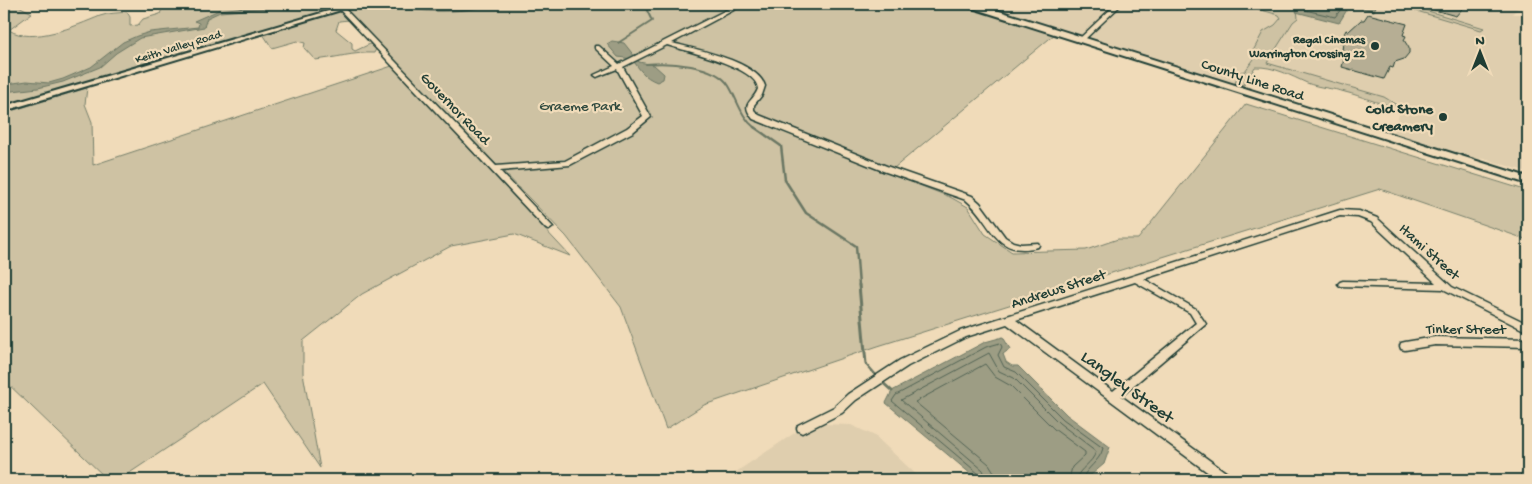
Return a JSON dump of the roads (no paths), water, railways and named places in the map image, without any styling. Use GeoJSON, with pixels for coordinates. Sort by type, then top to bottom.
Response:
{"type":"FeatureCollection","features":[{"type":"Feature","properties":{"kind":"main road","name":"County Line Road"},"geometry":{"type":"LineString","coordinates":[[969,4],[1528,181]]}},
{"type":"Feature","properties":{"kind":"street","name":"Keith Valley Road"},"geometry":{"type":"LineString","coordinates":[[4,110],[358,4]]}},
{"type":"Feature","properties":{"kind":"street"},"geometry":{"type":"LineString","coordinates":[[597,75],[634,60],[742,4]]}},
{"type":"Feature","properties":{"kind":"street"},"geometry":{"type":"LineString","coordinates":[[1081,40],[1119,4]]}},
{"type":"Feature","properties":{"kind":"street","name":"Governor Road"},"geometry":{"type":"LineString","coordinates":[[342,9],[549,227]]}},
{"type":"Feature","properties":{"kind":"street"},"geometry":{"type":"LineString","coordinates":[[666,43],[734,65],[757,76],[761,82],[761,93],[750,106],[750,110],[756,117],[886,169],[969,198],[978,203],[993,230],[1003,238],[1019,246],[1035,245]]}},
{"type":"Feature","properties":{"kind":"street"},"geometry":{"type":"LineString","coordinates":[[494,169],[567,163],[630,130],[647,117],[622,70],[598,48]]}},
{"type":"Feature","properties":{"kind":"street","name":"Andrews Street"},"geometry":{"type":"LineString","coordinates":[[802,428],[838,410],[852,397],[926,351],[963,334],[1340,213]]}},
{"type":"Feature","properties":{"kind":"street","name":"Itami Street"},"geometry":{"type":"LineString","coordinates":[[1340,213],[1359,214],[1380,224],[1445,286],[1528,328]]}},
{"type":"Feature","properties":{"kind":"street"},"geometry":{"type":"LineString","coordinates":[[1113,398],[1201,324],[1194,311],[1137,278]]}},
{"type":"Feature","properties":{"kind":"street"},"geometry":{"type":"LineString","coordinates":[[1343,284],[1445,286]]}},
{"type":"Feature","properties":{"kind":"street","name":"Langley Street"},"geometry":{"type":"LineString","coordinates":[[1009,320],[1227,480]]}},
{"type":"Feature","properties":{"kind":"street","name":"Tinker Street"},"geometry":{"type":"LineString","coordinates":[[1405,346],[1435,341],[1528,344]]}},
{"type":"Feature","properties":{"kind":"street"},"geometry":{"type":"LineString","coordinates":[[1525,480],[1528,476]]}},
{"type":"Feature","properties":{"kind":"water"},"geometry":{"type":"Polygon","coordinates":[[[273,4],[315,4],[220,12],[207,18],[204,27],[140,38],[116,53],[100,67],[63,82],[38,88],[4,92],[4,85],[7,84],[27,81],[49,83],[63,79],[91,67],[123,42],[137,36],[150,32],[198,27],[199,23],[194,21],[219,10],[273,4]]]}},
{"type":"Feature","properties":{"kind":"water"},"geometry":{"type":"Polygon","coordinates":[[[379,4],[429,7],[493,4],[467,10],[436,11],[406,9],[379,4]]]}},
{"type":"Feature","properties":{"kind":"water"},"geometry":{"type":"Polygon","coordinates":[[[1300,4],[1377,4],[1374,11],[1358,7],[1348,8],[1339,23],[1296,12],[1300,4]]]}},
{"type":"Feature","properties":{"kind":"water"},"geometry":{"type":"Polygon","coordinates":[[[612,41],[624,43],[639,62],[654,65],[664,74],[663,79],[657,82],[643,73],[632,59],[618,57],[607,44],[612,41]]]}},
{"type":"Feature","properties":{"kind":"water"},"geometry":{"type":"Polygon","coordinates":[[[1003,337],[1010,349],[1003,354],[1006,362],[1012,366],[1018,366],[1067,415],[1110,447],[1104,464],[1085,480],[978,480],[886,403],[892,391],[985,342],[1003,337]]]}},
{"type":"Feature","properties":{"kind":"waterway"},"geometry":{"type":"LineString","coordinates":[[618,43],[652,21],[644,4]]}},
{"type":"Feature","properties":{"kind":"waterway"},"geometry":{"type":"LineString","coordinates":[[646,64],[679,64],[714,73],[729,86],[743,114],[755,128]]}},
{"type":"Feature","properties":{"kind":"waterway"},"geometry":{"type":"LineString","coordinates":[[754,127],[781,146],[785,180],[806,213],[856,246],[859,286]]}},
{"type":"Feature","properties":{"kind":"waterway"},"geometry":{"type":"LineString","coordinates":[[859,285],[866,364],[878,378]]}},
{"type":"Feature","properties":{"kind":"waterway"},"geometry":{"type":"LineString","coordinates":[[882,382],[892,391]]}},
{"type":"Feature","properties":{"kind":"place","name":"Regal Cinemas Warrington Crossing 22"},"geometry":{"type":"Point","coordinates":[1375,46]}},
{"type":"Feature","properties":{"kind":"place","name":"Cold Stone Creamery"},"geometry":{"type":"Point","coordinates":[1443,117]}},
{"type":"Feature","properties":{"kind":"park label","name":"Graeme Park"},"geometry":{"type":"Point","coordinates":[580,105]}}]}
